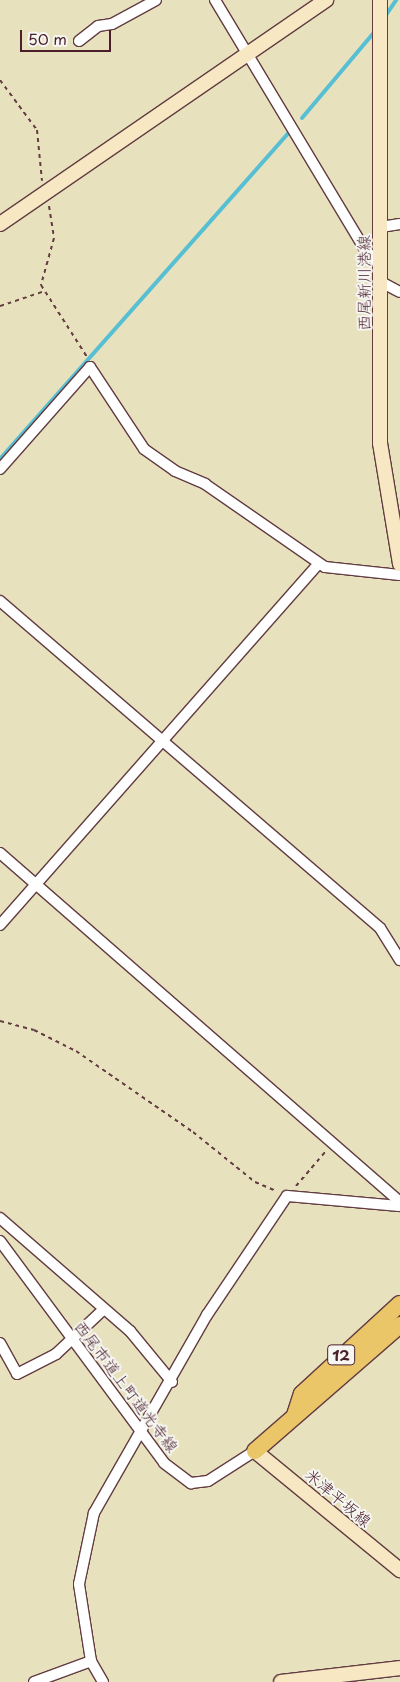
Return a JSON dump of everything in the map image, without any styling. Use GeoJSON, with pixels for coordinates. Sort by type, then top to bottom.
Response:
{"type":"FeatureCollection","features":[{"type":"Feature","properties":{"kind":"main road"},"geometry":{"type":"LineString","coordinates":[[0,224],[326,0]]}},
{"type":"Feature","properties":{"kind":"main road","name":"西尾新川港線"},"geometry":{"type":"LineString","coordinates":[[380,0],[380,443],[400,564]]}},
{"type":"Feature","properties":{"kind":"main road","name":"12"},"geometry":{"type":"LineString","coordinates":[[295,1415],[302,1394],[400,1304]]}},
{"type":"Feature","properties":{"kind":"main road","name":"12"},"geometry":{"type":"LineString","coordinates":[[256,1451],[400,1325]]}},
{"type":"Feature","properties":{"kind":"main road","name":"米津平坂線"},"geometry":{"type":"LineString","coordinates":[[256,1451],[400,1570]]}},
{"type":"Feature","properties":{"kind":"main road"},"geometry":{"type":"LineString","coordinates":[[280,1682],[400,1668]]}},
{"type":"Feature","properties":{"kind":"street"},"geometry":{"type":"LineString","coordinates":[[79,41],[98,26],[112,24],[156,0]]}},
{"type":"Feature","properties":{"kind":"street"},"geometry":{"type":"LineString","coordinates":[[215,0],[364,248],[381,267]]}},
{"type":"Feature","properties":{"kind":"street"},"geometry":{"type":"LineString","coordinates":[[381,227],[400,224]]}},
{"type":"Feature","properties":{"kind":"street"},"geometry":{"type":"LineString","coordinates":[[381,282],[400,292]]}},
{"type":"Feature","properties":{"kind":"street"},"geometry":{"type":"LineString","coordinates":[[0,469],[90,367],[144,449],[205,484],[319,563],[367,574],[400,575]]}},
{"type":"Feature","properties":{"kind":"street"},"geometry":{"type":"LineString","coordinates":[[0,925],[319,563]]}},
{"type":"Feature","properties":{"kind":"street"},"geometry":{"type":"LineString","coordinates":[[0,601],[122,710],[164,738],[380,928],[400,960]]}},
{"type":"Feature","properties":{"kind":"street"},"geometry":{"type":"LineString","coordinates":[[0,852],[400,1202]]}},
{"type":"Feature","properties":{"kind":"street"},"geometry":{"type":"LineString","coordinates":[[103,1682],[91,1661],[79,1584],[94,1512],[172,1382],[207,1315],[287,1196],[400,1206]]}},
{"type":"Feature","properties":{"kind":"street"},"geometry":{"type":"LineString","coordinates":[[0,1218],[130,1331],[172,1382]]}},
{"type":"Feature","properties":{"kind":"street","name":"西尾市道上町道光寺線"},"geometry":{"type":"LineString","coordinates":[[0,1241],[164,1463],[191,1483],[208,1481],[256,1451]]}},
{"type":"Feature","properties":{"kind":"street"},"geometry":{"type":"LineString","coordinates":[[0,1343],[17,1374],[56,1354],[104,1309]]}},
{"type":"Feature","properties":{"kind":"street"},"geometry":{"type":"LineString","coordinates":[[34,1682],[91,1661]]}},
{"type":"Feature","properties":{"kind":"path"},"geometry":{"type":"LineString","coordinates":[[0,80],[38,130],[44,195],[54,238],[40,285],[90,367]]}},
{"type":"Feature","properties":{"kind":"path"},"geometry":{"type":"LineString","coordinates":[[0,306],[45,291]]}},
{"type":"Feature","properties":{"kind":"path"},"geometry":{"type":"LineString","coordinates":[[0,1021],[34,1030],[76,1052],[192,1132],[255,1182],[287,1196],[332,1144]]}},
{"type":"Feature","properties":{"kind":"waterway"},"geometry":{"type":"LineString","coordinates":[[384,18],[396,0]]}},
{"type":"Feature","properties":{"kind":"waterway"},"geometry":{"type":"LineString","coordinates":[[302,118],[376,30]]}},
{"type":"Feature","properties":{"kind":"waterway"},"geometry":{"type":"LineString","coordinates":[[0,459],[288,134]]}}]}
